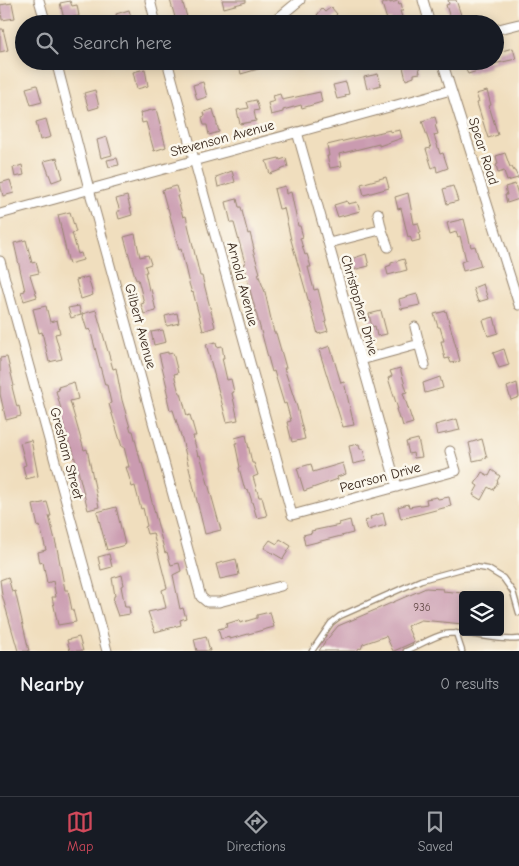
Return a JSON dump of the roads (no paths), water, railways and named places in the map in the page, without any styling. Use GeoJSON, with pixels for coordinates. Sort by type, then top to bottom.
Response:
{"type":"FeatureCollection","features":[{"type":"Feature","properties":{"kind":"street"},"geometry":{"type":"LineString","coordinates":[[39,0],[43,15]]}},
{"type":"Feature","properties":{"kind":"street"},"geometry":{"type":"LineString","coordinates":[[150,0],[154,15]]}},
{"type":"Feature","properties":{"kind":"street"},"geometry":{"type":"LineString","coordinates":[[282,15],[300,0]]}},
{"type":"Feature","properties":{"kind":"street"},"geometry":{"type":"LineString","coordinates":[[423,0],[427,15]]}},
{"type":"Feature","properties":{"kind":"street"},"geometry":{"type":"LineString","coordinates":[[504,28],[519,24]]}},
{"type":"Feature","properties":{"kind":"street","name":"Gilbert Avenue"},"geometry":{"type":"LineString","coordinates":[[58,70],[201,597],[206,602],[219,602],[280,586]]}},
{"type":"Feature","properties":{"kind":"street","name":"Arnold Avenue"},"geometry":{"type":"LineString","coordinates":[[169,70],[292,515]]}},
{"type":"Feature","properties":{"kind":"street","name":"Spear Road"},"geometry":{"type":"LineString","coordinates":[[445,70],[519,305]]}},
{"type":"Feature","properties":{"kind":"street","name":"Stevenson Avenue"},"geometry":{"type":"LineString","coordinates":[[0,214],[451,90]]}},
{"type":"Feature","properties":{"kind":"street","name":"Christopher Drive"},"geometry":{"type":"LineString","coordinates":[[297,132],[396,487]]}},
{"type":"Feature","properties":{"kind":"street"},"geometry":{"type":"LineString","coordinates":[[378,213],[388,247]]}},
{"type":"Feature","properties":{"kind":"street"},"geometry":{"type":"LineString","coordinates":[[329,243],[379,230],[382,231]]}},
{"type":"Feature","properties":{"kind":"street","name":"Gresham Street"},"geometry":{"type":"LineString","coordinates":[[0,262],[107,651]]}},
{"type":"Feature","properties":{"kind":"street"},"geometry":{"type":"LineString","coordinates":[[415,326],[425,365]]}},
{"type":"Feature","properties":{"kind":"street"},"geometry":{"type":"LineString","coordinates":[[361,360],[414,345],[420,347]]}},
{"type":"Feature","properties":{"kind":"street","name":"Pearson Drive"},"geometry":{"type":"LineString","coordinates":[[292,515],[456,471],[450,451]]}},
{"type":"Feature","properties":{"kind":"lane"},"geometry":{"type":"LineString","coordinates":[[312,651],[331,623],[340,616],[411,584],[461,569],[480,568],[499,575],[511,588],[519,613]]}},
{"type":"Feature","properties":{"kind":"lane"},"geometry":{"type":"LineString","coordinates":[[456,633],[462,651]]}},
{"type":"Feature","properties":{"kind":"lane"},"geometry":{"type":"LineString","coordinates":[[406,651],[437,636],[456,633],[519,639]]}}]}
